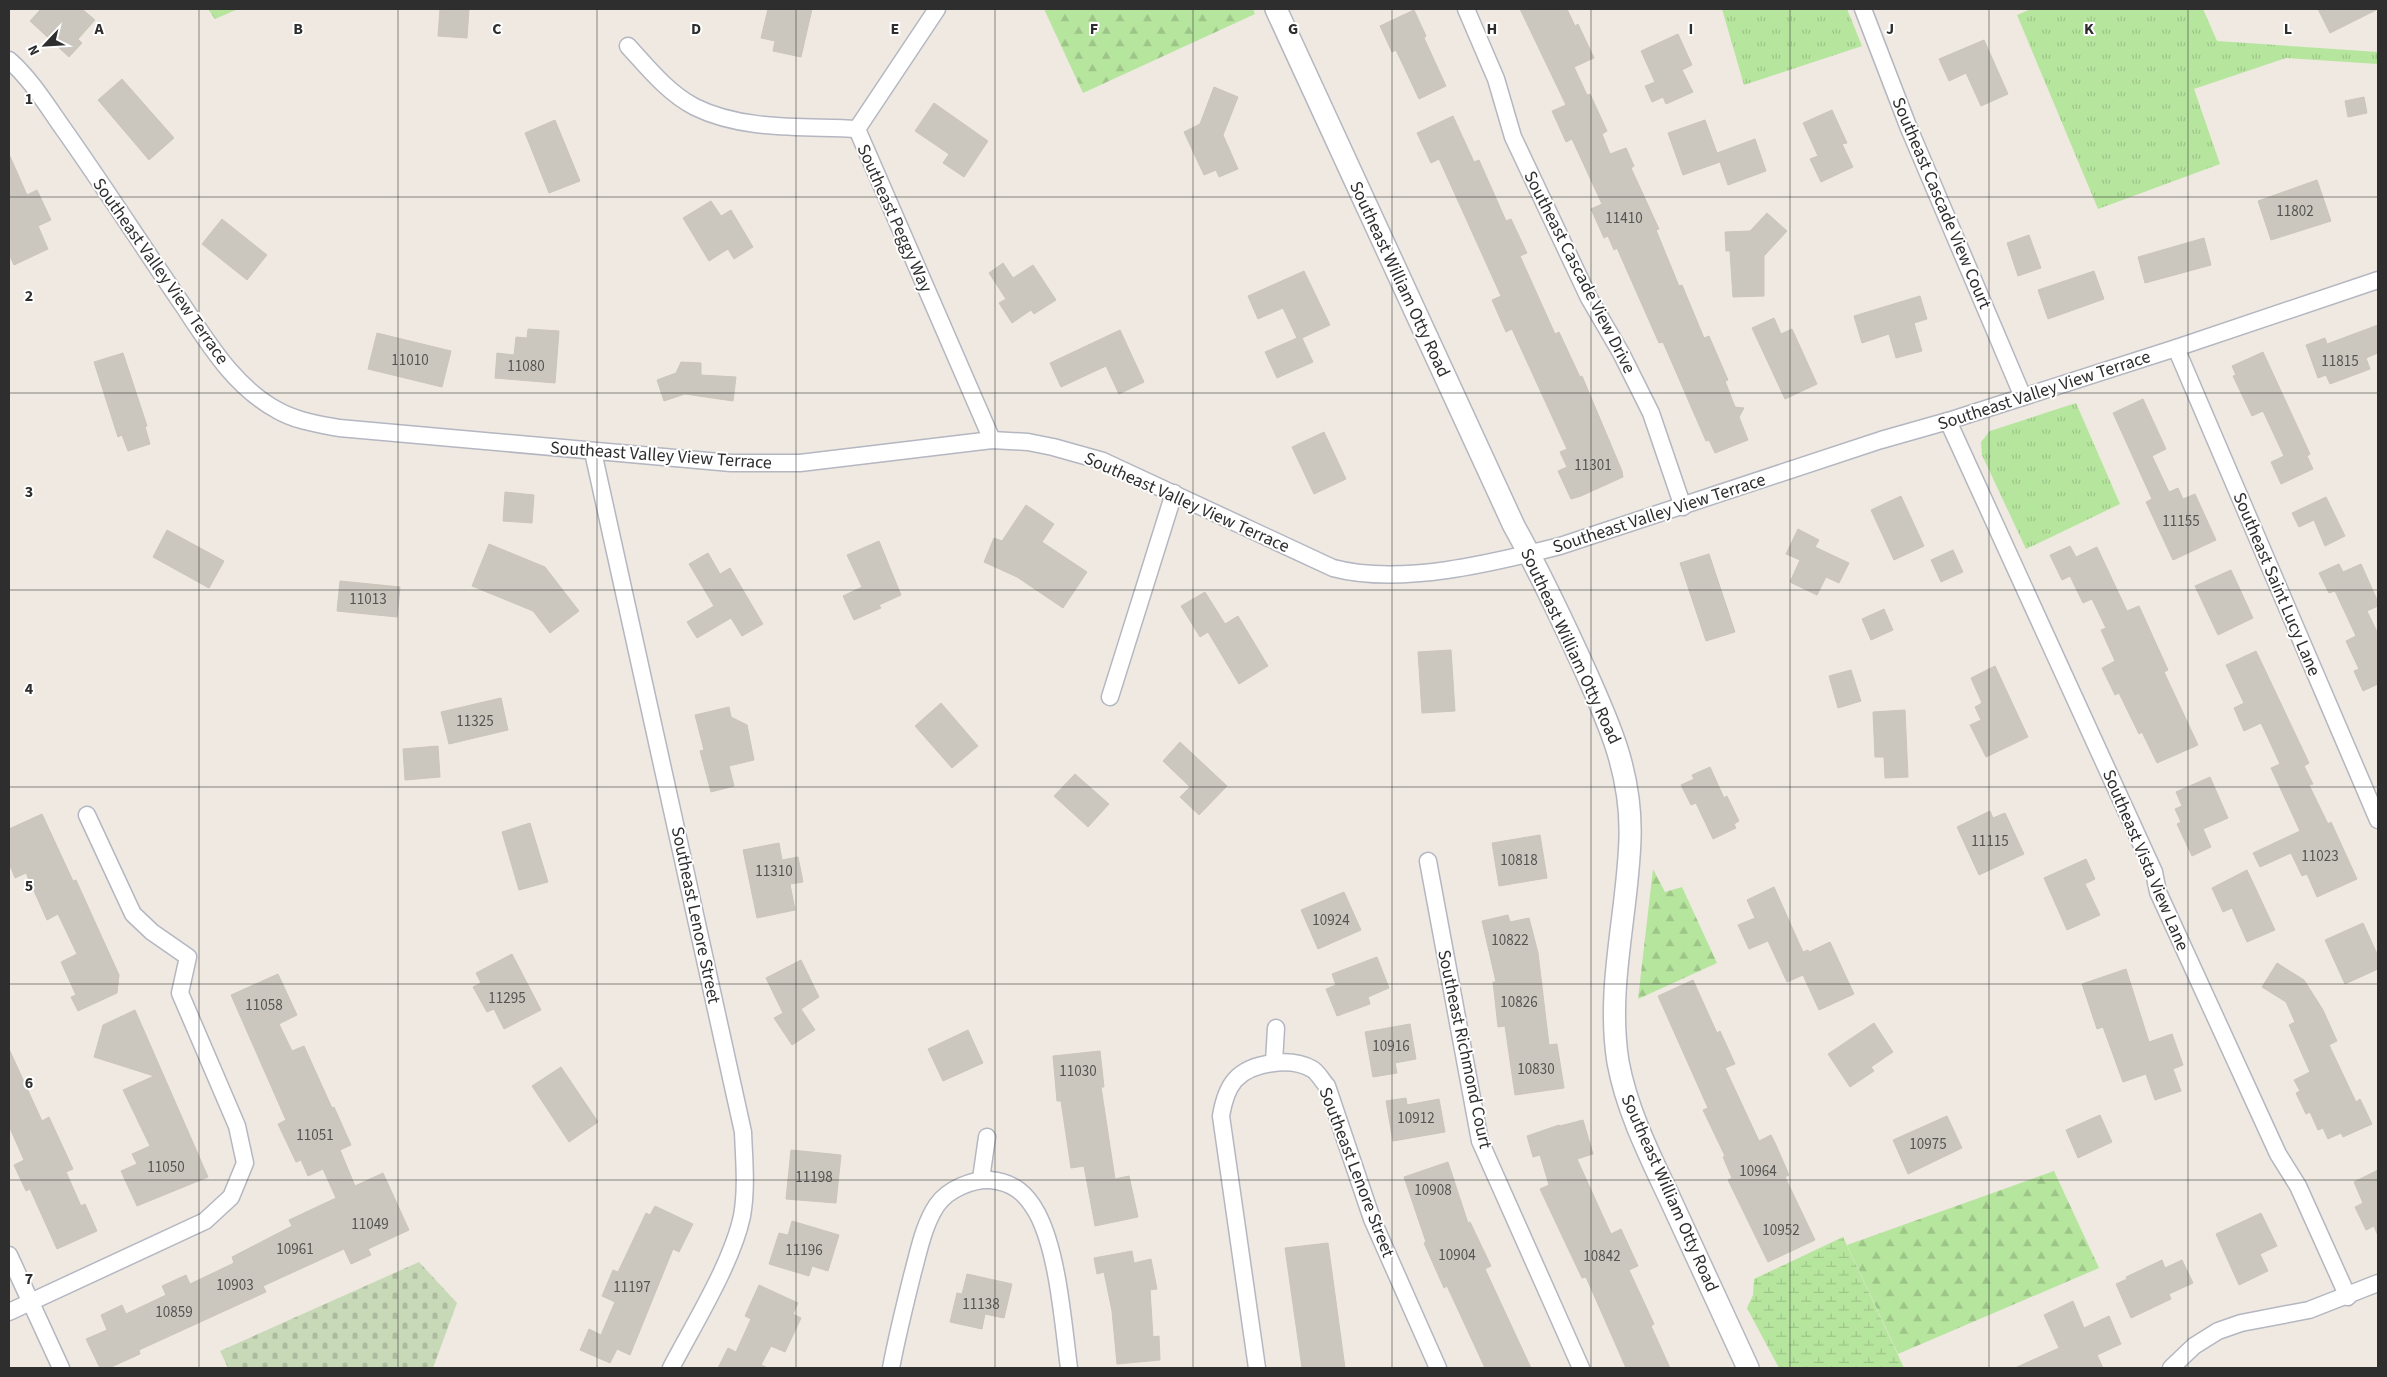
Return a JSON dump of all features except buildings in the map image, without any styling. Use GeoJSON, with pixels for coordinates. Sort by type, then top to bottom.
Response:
{"type":"FeatureCollection","features":[{"type":"Feature","properties":{"kind":"street","name":"Southeast Peggy Way"},"geometry":{"type":"LineString","coordinates":[[937,9],[856,129],[992,440]]}},
{"type":"Feature","properties":{"kind":"street","name":"Southeast William Otty Road"},"geometry":{"type":"LineString","coordinates":[[1276,9],[1506,508],[1544,581],[1603,709],[1621,756],[1626,774],[1630,839],[1615,983],[1614,1018],[1623,1085],[1649,1154],[1748,1368]]}},
{"type":"Feature","properties":{"kind":"street","name":"Southeast Cascade View Drive"},"geometry":{"type":"LineString","coordinates":[[1466,9],[1496,79],[1513,137],[1589,298],[1621,353],[1651,413],[1683,507]]}},
{"type":"Feature","properties":{"kind":"street","name":"Southeast Cascade View Court"},"geometry":{"type":"LineString","coordinates":[[1863,9],[1908,126],[2023,397]]}},
{"type":"Feature","properties":{"kind":"street"},"geometry":{"type":"LineString","coordinates":[[628,46],[656,78],[695,107],[726,118],[762,124],[856,129]]}},
{"type":"Feature","properties":{"kind":"street","name":"Southeast Valley View Terrace"},"geometry":{"type":"LineString","coordinates":[[9,60],[29,81],[79,152],[214,353],[255,396],[277,410],[298,419],[339,428],[731,463],[800,463],[992,440],[1028,442],[1078,452],[1103,461],[1333,568],[1354,574],[1404,575],[1506,560],[1529,554],[1683,507],[1881,440],[1948,421],[2176,348],[2378,280]]}},
{"type":"Feature","properties":{"kind":"street","name":"Southeast Saint Lucy Lane"},"geometry":{"type":"LineString","coordinates":[[2176,348],[2378,820]]}},
{"type":"Feature","properties":{"kind":"street","name":"Southeast Vista View Lane"},"geometry":{"type":"LineString","coordinates":[[1948,421],[2154,872],[2158,892],[2278,1154],[2298,1186],[2348,1297]]}},
{"type":"Feature","properties":{"kind":"street","name":"Southeast Lenore Street"},"geometry":{"type":"LineString","coordinates":[[593,452],[743,1132],[745,1175],[742,1215],[735,1241],[671,1368]]}},
{"type":"Feature","properties":{"kind":"street"},"geometry":{"type":"LineString","coordinates":[[1110,697],[1174,494]]}},
{"type":"Feature","properties":{"kind":"street"},"geometry":{"type":"LineString","coordinates":[[9,1312],[205,1221],[231,1197],[245,1163],[237,1126],[180,994],[188,957],[152,932],[133,914],[87,815]]}},
{"type":"Feature","properties":{"kind":"street","name":"Southeast Richmond Court"},"geometry":{"type":"LineString","coordinates":[[1428,861],[1480,1141],[1581,1368]]}},
{"type":"Feature","properties":{"kind":"street"},"geometry":{"type":"LineString","coordinates":[[1274,1062],[1276,1028]]}},
{"type":"Feature","properties":{"kind":"street","name":"Southeast Lenore Street"},"geometry":{"type":"LineString","coordinates":[[1257,1368],[1221,1116],[1224,1102],[1236,1080],[1252,1068],[1274,1062],[1313,1069],[1327,1086],[1372,1219],[1438,1368]]}},
{"type":"Feature","properties":{"kind":"street"},"geometry":{"type":"LineString","coordinates":[[981,1179],[987,1137]]}},
{"type":"Feature","properties":{"kind":"street"},"geometry":{"type":"LineString","coordinates":[[891,1368],[899,1327],[919,1248],[937,1205],[946,1195],[981,1179],[1014,1185],[1027,1197],[1038,1214],[1050,1248],[1069,1368]]}},
{"type":"Feature","properties":{"kind":"street"},"geometry":{"type":"LineString","coordinates":[[9,1255],[61,1368]]}},
{"type":"Feature","properties":{"kind":"street"},"geometry":{"type":"LineString","coordinates":[[2171,1368],[2194,1346],[2218,1332],[2241,1323],[2310,1310],[2348,1297],[2378,1283]]}},
{"type":"Feature","properties":{"kind":"green space"},"geometry":{"type":"Polygon","coordinates":[[[208,9],[238,9],[215,19],[208,9]]]}},
{"type":"Feature","properties":{"kind":"green space"},"geometry":{"type":"Polygon","coordinates":[[[1044,9],[1253,9],[1255,14],[1083,93],[1044,9]]]}},
{"type":"Feature","properties":{"kind":"green space"},"geometry":{"type":"Polygon","coordinates":[[[1722,9],[1847,9],[1862,46],[1744,85],[1722,9]]]}},
{"type":"Feature","properties":{"kind":"green space"},"geometry":{"type":"Polygon","coordinates":[[[2031,9],[2203,9],[2217,41],[2378,52],[2378,64],[2286,58],[2194,89],[2220,164],[2098,209],[2017,15],[2031,9]]]}},
{"type":"Feature","properties":{"kind":"green space"},"geometry":{"type":"Polygon","coordinates":[[[2076,403],[2120,504],[2026,549],[1982,455],[1981,442],[1990,431],[2076,403]]]}},
{"type":"Feature","properties":{"kind":"green space"},"geometry":{"type":"Polygon","coordinates":[[[1653,869],[1665,892],[1682,887],[1717,963],[1638,999],[1653,869]]]}},
{"type":"Feature","properties":{"kind":"green space"},"geometry":{"type":"Polygon","coordinates":[[[2054,1171],[2099,1268],[1898,1354],[1847,1245],[2054,1171]]]}},
{"type":"Feature","properties":{"kind":"green space"},"geometry":{"type":"Polygon","coordinates":[[[1843,1237],[1904,1368],[1779,1368],[1747,1308],[1753,1295],[1754,1279],[1843,1237]]]}},
{"type":"Feature","properties":{"kind":"green space"},"geometry":{"type":"Polygon","coordinates":[[[419,1262],[457,1303],[433,1368],[228,1368],[220,1351],[419,1262]]]}}]}
